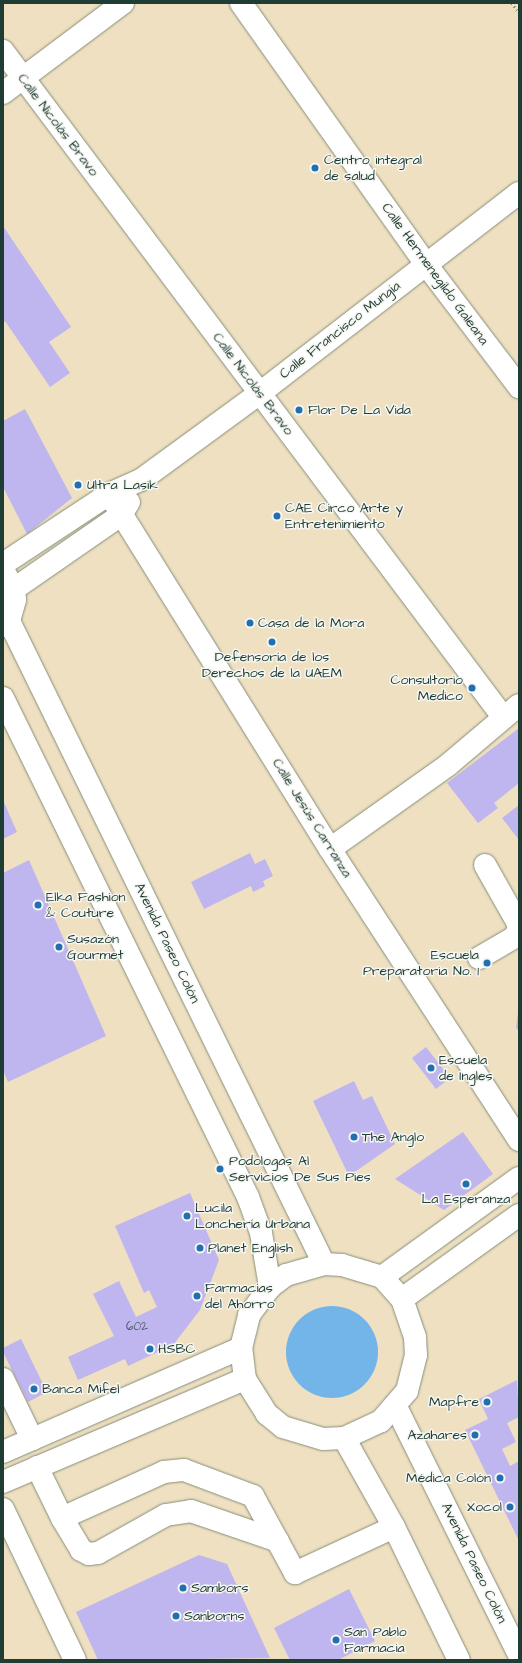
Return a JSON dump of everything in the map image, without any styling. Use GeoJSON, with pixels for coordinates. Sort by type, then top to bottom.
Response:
{"type":"FeatureCollection","features":[{"type":"Feature","properties":{"kind":"street"},"geometry":{"type":"LineString","coordinates":[[3,93],[123,3]]}},
{"type":"Feature","properties":{"kind":"street","name":"Calle Hermenegildo Galeana"},"geometry":{"type":"LineString","coordinates":[[241,3],[425,263],[519,387]]}},
{"type":"Feature","properties":{"kind":"street","name":"Calle Nicolás Bravo"},"geometry":{"type":"LineString","coordinates":[[3,51],[260,393],[511,711]]}},
{"type":"Feature","properties":{"kind":"street","name":"Calle Francisco Mungia"},"geometry":{"type":"LineString","coordinates":[[3,564],[109,494],[141,480],[260,393],[425,263],[519,193]]}},
{"type":"Feature","properties":{"kind":"street","name":"Calle Francisco Mungia"},"geometry":{"type":"LineString","coordinates":[[14,589],[121,515],[141,480]]}},
{"type":"Feature","properties":{"kind":"street","name":"Calle Jesús Carranza"},"geometry":{"type":"LineString","coordinates":[[109,494],[121,515],[166,581],[330,849],[519,1140]]}},
{"type":"Feature","properties":{"kind":"street"},"geometry":{"type":"LineString","coordinates":[[3,570],[14,589]]}},
{"type":"Feature","properties":{"kind":"street","name":"Avenida Paseo Colón"},"geometry":{"type":"LineString","coordinates":[[14,589],[6,624],[324,1264]]}},
{"type":"Feature","properties":{"kind":"street"},"geometry":{"type":"LineString","coordinates":[[3,698],[248,1197],[261,1233],[270,1287]]}},
{"type":"Feature","properties":{"kind":"street"},"geometry":{"type":"LineString","coordinates":[[330,849],[448,765],[511,711]]}},
{"type":"Feature","properties":{"kind":"street"},"geometry":{"type":"LineString","coordinates":[[478,958],[515,937],[519,926],[485,865]]}},
{"type":"Feature","properties":{"kind":"street"},"geometry":{"type":"LineString","coordinates":[[382,1277],[519,1178]]}},
{"type":"Feature","properties":{"kind":"street"},"geometry":{"type":"LineString","coordinates":[[402,1299],[519,1215]]}},
{"type":"Feature","properties":{"kind":"street"},"geometry":{"type":"LineString","coordinates":[[324,1264],[342,1265],[382,1277],[402,1299],[415,1337],[416,1355],[411,1379],[396,1407],[370,1428],[344,1438],[316,1438],[283,1427],[253,1398],[245,1378],[241,1348],[249,1314],[270,1287],[286,1275],[324,1264]]}},
{"type":"Feature","properties":{"kind":"street"},"geometry":{"type":"LineString","coordinates":[[3,1452],[241,1348]]}},
{"type":"Feature","properties":{"kind":"street"},"geometry":{"type":"LineString","coordinates":[[3,1482],[245,1378]]}},
{"type":"Feature","properties":{"kind":"street"},"geometry":{"type":"LineString","coordinates":[[3,1379],[32,1439]]}},
{"type":"Feature","properties":{"kind":"street","name":"Avenida Paseo Colón"},"geometry":{"type":"LineString","coordinates":[[396,1407],[519,1655]]}},
{"type":"Feature","properties":{"kind":"street"},"geometry":{"type":"LineString","coordinates":[[344,1438],[394,1527],[459,1660]]}},
{"type":"Feature","properties":{"kind":"street"},"geometry":{"type":"LineString","coordinates":[[37,1467],[62,1518],[81,1550],[89,1554],[98,1553],[166,1515],[191,1511],[278,1541]]}},
{"type":"Feature","properties":{"kind":"street"},"geometry":{"type":"LineString","coordinates":[[62,1518],[164,1472],[184,1470],[252,1496],[295,1573],[394,1527]]}},
{"type":"Feature","properties":{"kind":"street"},"geometry":{"type":"LineString","coordinates":[[3,1509],[75,1660]]}},
{"type":"Feature","properties":{"kind":"path"},"geometry":{"type":"LineString","coordinates":[[512,3],[519,13]]}},
{"type":"Feature","properties":{"kind":"water"},"geometry":{"type":"Polygon","coordinates":[[[332,1306],[350,1309],[365,1319],[375,1334],[378,1352],[375,1370],[365,1385],[350,1395],[332,1398],[314,1395],[299,1385],[289,1370],[286,1352],[289,1334],[299,1319],[314,1309],[332,1306]]]}},
{"type":"Feature","properties":{"kind":"building"},"geometry":{"type":"Polygon","coordinates":[[[3,226],[71,327],[49,342],[70,373],[50,387],[5,321],[3,323],[3,226]]]}},
{"type":"Feature","properties":{"kind":"building"},"geometry":{"type":"Polygon","coordinates":[[[25,409],[72,498],[27,534],[3,487],[3,421],[25,409]]]}},
{"type":"Feature","properties":{"kind":"building"},"geometry":{"type":"Polygon","coordinates":[[[519,728],[519,783],[494,803],[498,808],[478,823],[447,783],[519,728]]]}},
{"type":"Feature","properties":{"kind":"building"},"geometry":{"type":"Polygon","coordinates":[[[3,800],[17,832],[3,839],[3,800]]]}},
{"type":"Feature","properties":{"kind":"building"},"geometry":{"type":"Polygon","coordinates":[[[519,805],[519,840],[502,818],[519,805]]]}},
{"type":"Feature","properties":{"kind":"building"},"geometry":{"type":"Polygon","coordinates":[[[250,853],[255,864],[265,859],[273,876],[263,881],[265,886],[253,892],[251,886],[204,909],[191,882],[250,853]]]}},
{"type":"Feature","properties":{"kind":"building"},"geometry":{"type":"Polygon","coordinates":[[[29,860],[106,1036],[8,1082],[3,1070],[3,873],[29,860]]]}},
{"type":"Feature","properties":{"kind":"building"},"geometry":{"type":"Polygon","coordinates":[[[519,1013],[519,1031],[516,1028],[519,1013]]]}},
{"type":"Feature","properties":{"kind":"building","name":"Escuela de Ingles"},"geometry":{"type":"Polygon","coordinates":[[[426,1047],[450,1078],[436,1089],[412,1058],[426,1047]]]}},
{"type":"Feature","properties":{"kind":"building"},"geometry":{"type":"Polygon","coordinates":[[[354,1081],[363,1100],[372,1096],[395,1144],[349,1176],[313,1101],[354,1081]]]}},
{"type":"Feature","properties":{"kind":"building"},"geometry":{"type":"Polygon","coordinates":[[[463,1132],[493,1174],[444,1210],[395,1179],[463,1132]]]}},
{"type":"Feature","properties":{"kind":"building"},"geometry":{"type":"Polygon","coordinates":[[[190,1193],[219,1260],[200,1310],[173,1345],[128,1366],[125,1359],[78,1380],[68,1357],[114,1336],[93,1294],[119,1281],[136,1317],[157,1307],[149,1290],[144,1293],[115,1226],[190,1193]]]}},
{"type":"Feature","properties":{"kind":"building"},"geometry":{"type":"Polygon","coordinates":[[[21,1339],[47,1392],[28,1402],[3,1352],[3,1348],[21,1339]]]}},
{"type":"Feature","properties":{"kind":"building"},"geometry":{"type":"Polygon","coordinates":[[[517,1380],[519,1417],[507,1423],[516,1442],[502,1449],[510,1466],[519,1461],[519,1541],[465,1430],[488,1419],[479,1399],[517,1380]]]}},
{"type":"Feature","properties":{"kind":"building","name":"Sambors"},"geometry":{"type":"Polygon","coordinates":[[[199,1555],[227,1564],[270,1658],[98,1660],[76,1612],[199,1555]]]}},
{"type":"Feature","properties":{"kind":"building"},"geometry":{"type":"Polygon","coordinates":[[[349,1589],[375,1641],[338,1660],[290,1660],[274,1628],[349,1589]]]}},
{"type":"Feature","properties":{"kind":"place","name":"Centro integral de salud"},"geometry":{"type":"Point","coordinates":[315,168]}},
{"type":"Feature","properties":{"kind":"place","name":"Flor De La Vida"},"geometry":{"type":"Point","coordinates":[299,410]}},
{"type":"Feature","properties":{"kind":"place","name":"Ultra Lasik"},"geometry":{"type":"Point","coordinates":[78,485]}},
{"type":"Feature","properties":{"kind":"place","name":"CAE Circo Arte y Entretenimiento"},"geometry":{"type":"Point","coordinates":[277,516]}},
{"type":"Feature","properties":{"kind":"place","name":"Casa de la Mora"},"geometry":{"type":"Point","coordinates":[250,623]}},
{"type":"Feature","properties":{"kind":"place","name":"Defensoría de los Derechos de la UAEM"},"geometry":{"type":"Point","coordinates":[272,642]}},
{"type":"Feature","properties":{"kind":"place","name":"Consultorio Medico"},"geometry":{"type":"Point","coordinates":[472,688]}},
{"type":"Feature","properties":{"kind":"place","name":"Elka Fashion & Couture"},"geometry":{"type":"Point","coordinates":[38,905]}},
{"type":"Feature","properties":{"kind":"place","name":"Susazón Gourmet"},"geometry":{"type":"Point","coordinates":[59,947]}},
{"type":"Feature","properties":{"kind":"place","name":"Escuela Preparatoria No. 1"},"geometry":{"type":"Point","coordinates":[487,963]}},
{"type":"Feature","properties":{"kind":"place","name":"Escuela de Ingles"},"geometry":{"type":"Point","coordinates":[431,1068]}},
{"type":"Feature","properties":{"kind":"place","name":"The Anglo"},"geometry":{"type":"Point","coordinates":[354,1137]}},
{"type":"Feature","properties":{"kind":"place","name":"Podologas Al Servicios De Sus Pies"},"geometry":{"type":"Point","coordinates":[220,1169]}},
{"type":"Feature","properties":{"kind":"place","name":"La Esperanza"},"geometry":{"type":"Point","coordinates":[466,1184]}},
{"type":"Feature","properties":{"kind":"place","name":"Lucila Lonchería Urbana"},"geometry":{"type":"Point","coordinates":[187,1216]}},
{"type":"Feature","properties":{"kind":"place","name":"Planet English"},"geometry":{"type":"Point","coordinates":[200,1248]}},
{"type":"Feature","properties":{"kind":"place","name":"Farmacias del Ahorro"},"geometry":{"type":"Point","coordinates":[197,1296]}},
{"type":"Feature","properties":{"kind":"place","name":"HSBC"},"geometry":{"type":"Point","coordinates":[150,1349]}},
{"type":"Feature","properties":{"kind":"place","name":"Banca Mifel"},"geometry":{"type":"Point","coordinates":[34,1389]}},
{"type":"Feature","properties":{"kind":"place","name":"Mapfre"},"geometry":{"type":"Point","coordinates":[487,1402]}},
{"type":"Feature","properties":{"kind":"place","name":"Azahares"},"geometry":{"type":"Point","coordinates":[475,1435]}},
{"type":"Feature","properties":{"kind":"place","name":"Médica Colón"},"geometry":{"type":"Point","coordinates":[500,1478]}},
{"type":"Feature","properties":{"kind":"place","name":"Xocol"},"geometry":{"type":"Point","coordinates":[510,1507]}},
{"type":"Feature","properties":{"kind":"place","name":"Sambors"},"geometry":{"type":"Point","coordinates":[183,1588]}},
{"type":"Feature","properties":{"kind":"place","name":"Sanborns"},"geometry":{"type":"Point","coordinates":[176,1616]}},
{"type":"Feature","properties":{"kind":"place","name":"San Pablo Farmacia"},"geometry":{"type":"Point","coordinates":[336,1640]}}]}
